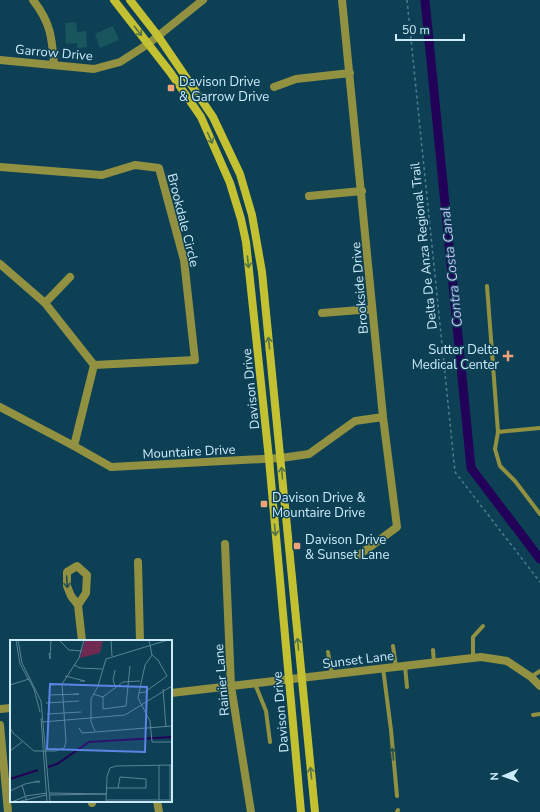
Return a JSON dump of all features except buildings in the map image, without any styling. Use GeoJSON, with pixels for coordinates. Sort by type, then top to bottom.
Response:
{"type":"FeatureCollection","features":[{"type":"Feature","properties":{"kind":"main road","name":"Davison Drive"},"geometry":{"type":"LineString","coordinates":[[114,0],[170,72],[201,117],[230,183],[241,219],[246,242],[269,459],[301,812]]}},
{"type":"Feature","properties":{"kind":"main road","name":"Davison Drive"},"geometry":{"type":"LineString","coordinates":[[130,0],[158,36],[213,117],[240,174],[252,215],[262,272],[315,812]]}},
{"type":"Feature","properties":{"kind":"street"},"geometry":{"type":"LineString","coordinates":[[33,0],[43,12],[52,37],[54,65]]}},
{"type":"Feature","properties":{"kind":"street","name":"Garrow Drive"},"geometry":{"type":"LineString","coordinates":[[0,60],[94,69],[120,62],[148,44],[204,0]]}},
{"type":"Feature","properties":{"kind":"street","name":"Brookside Drive"},"geometry":{"type":"LineString","coordinates":[[342,0],[362,191],[383,417],[397,527],[359,555]]}},
{"type":"Feature","properties":{"kind":"street"},"geometry":{"type":"LineString","coordinates":[[274,87],[296,79],[350,73]]}},
{"type":"Feature","properties":{"kind":"street","name":"Brookdale Circle"},"geometry":{"type":"LineString","coordinates":[[0,167],[102,175],[135,164],[159,168],[184,260],[195,360],[94,365]]}},
{"type":"Feature","properties":{"kind":"street"},"geometry":{"type":"LineString","coordinates":[[309,196],[362,191]]}},
{"type":"Feature","properties":{"kind":"street"},"geometry":{"type":"LineString","coordinates":[[0,264],[45,303],[94,365],[74,446]]}},
{"type":"Feature","properties":{"kind":"street"},"geometry":{"type":"LineString","coordinates":[[45,303],[70,277]]}},
{"type":"Feature","properties":{"kind":"street"},"geometry":{"type":"LineString","coordinates":[[322,313],[372,309]]}},
{"type":"Feature","properties":{"kind":"street","name":"Mountaire Drive"},"geometry":{"type":"LineString","coordinates":[[0,407],[111,467],[269,459],[309,454],[355,421],[383,417]]}},
{"type":"Feature","properties":{"kind":"street","name":"Rainier Lane"},"geometry":{"type":"LineString","coordinates":[[225,544],[231,686],[252,812]]}},
{"type":"Feature","properties":{"kind":"street"},"geometry":{"type":"LineString","coordinates":[[138,562],[140,640]]}},
{"type":"Feature","properties":{"kind":"street"},"geometry":{"type":"LineString","coordinates":[[78,605],[82,640]]}},
{"type":"Feature","properties":{"kind":"street","name":"Sunset Lane"},"geometry":{"type":"LineString","coordinates":[[172,693],[481,657],[507,661],[531,677],[540,686]]}},
{"type":"Feature","properties":{"kind":"street"},"geometry":{"type":"LineString","coordinates":[[0,709],[10,708]]}},
{"type":"Feature","properties":{"kind":"street"},"geometry":{"type":"LineString","coordinates":[[0,725],[8,812]]}},
{"type":"Feature","properties":{"kind":"street"},"geometry":{"type":"LineString","coordinates":[[158,802],[159,812]]}},
{"type":"Feature","properties":{"kind":"lane"},"geometry":{"type":"LineString","coordinates":[[487,286],[498,432],[495,449],[500,466],[515,481],[540,514]]}},
{"type":"Feature","properties":{"kind":"lane"},"geometry":{"type":"LineString","coordinates":[[498,432],[540,428]]}},
{"type":"Feature","properties":{"kind":"lane"},"geometry":{"type":"LineString","coordinates":[[473,658],[473,637],[483,626]]}},
{"type":"Feature","properties":{"kind":"lane"},"geometry":{"type":"LineString","coordinates":[[393,646],[396,667]]}},
{"type":"Feature","properties":{"kind":"lane"},"geometry":{"type":"LineString","coordinates":[[433,650],[434,662]]}},
{"type":"Feature","properties":{"kind":"lane"},"geometry":{"type":"LineString","coordinates":[[328,652],[332,674]]}},
{"type":"Feature","properties":{"kind":"lane"},"geometry":{"type":"LineString","coordinates":[[405,666],[407,687]]}},
{"type":"Feature","properties":{"kind":"lane"},"geometry":{"type":"LineString","coordinates":[[383,668],[391,730],[397,796]]}},
{"type":"Feature","properties":{"kind":"lane"},"geometry":{"type":"LineString","coordinates":[[531,677],[540,671]]}},
{"type":"Feature","properties":{"kind":"lane"},"geometry":{"type":"LineString","coordinates":[[255,683],[266,711],[270,742]]}},
{"type":"Feature","properties":{"kind":"lane"},"geometry":{"type":"LineString","coordinates":[[532,715],[540,714]]}},
{"type":"Feature","properties":{"kind":"path","name":"Delta De Anza Regional Trail"},"geometry":{"type":"LineString","coordinates":[[407,0],[455,472],[540,582]]}},
{"type":"Feature","properties":{"kind":"waterway","name":"Contra Costa Canal"},"geometry":{"type":"LineString","coordinates":[[425,0],[471,468],[540,559]]}},
{"type":"Feature","properties":{"kind":"place","name":"Davison Drive & Garrow Drive"},"geometry":{"type":"Point","coordinates":[171,88]}},
{"type":"Feature","properties":{"kind":"place","name":"Sutter Delta Medical Center"},"geometry":{"type":"Point","coordinates":[508,356]}},
{"type":"Feature","properties":{"kind":"place","name":"Davison Drive & Mountaire Drive"},"geometry":{"type":"Point","coordinates":[264,504]}},
{"type":"Feature","properties":{"kind":"place","name":"Davison Drive & Sunset Lane"},"geometry":{"type":"Point","coordinates":[297,546]}}]}
